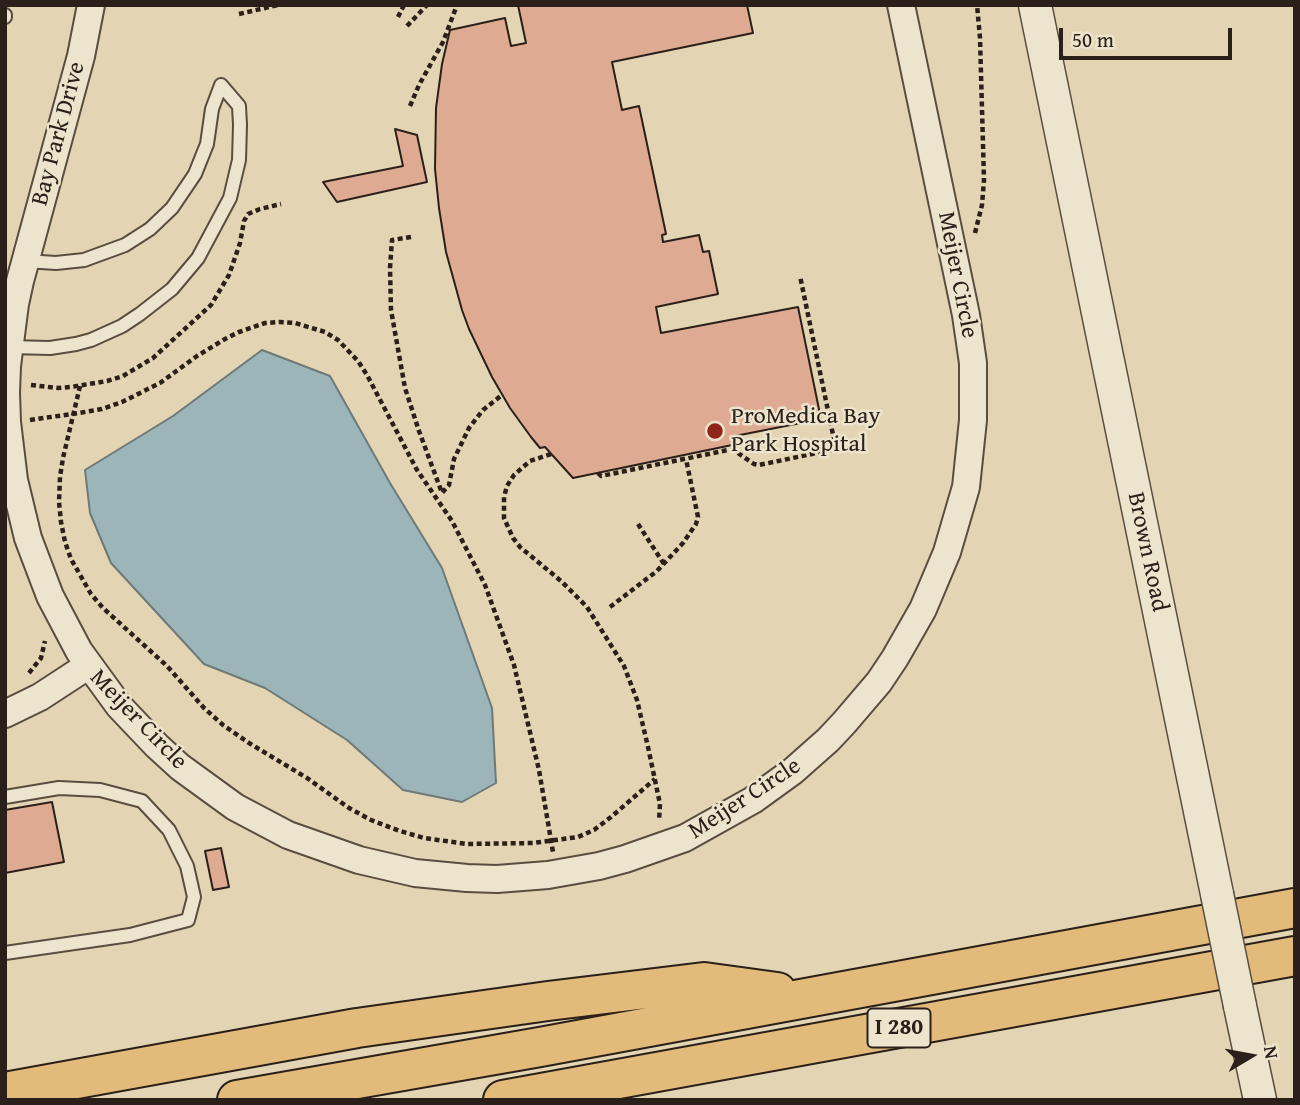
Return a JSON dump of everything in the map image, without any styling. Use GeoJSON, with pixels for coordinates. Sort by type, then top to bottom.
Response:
{"type":"FeatureCollection","features":[{"type":"Feature","properties":{"kind":"highway","name":"I 280"},"geometry":{"type":"LineString","coordinates":[[237,1100],[1295,908]]}},
{"type":"Feature","properties":{"kind":"highway","name":"I 280"},"geometry":{"type":"LineString","coordinates":[[503,1100],[1295,956]]}},
{"type":"Feature","properties":{"kind":"highway"},"geometry":{"type":"LineString","coordinates":[[5,1092],[357,1028],[704,982],[811,997]]}},
{"type":"Feature","properties":{"kind":"highway"},"geometry":{"type":"LineString","coordinates":[[560,1100],[663,1072]]}},
{"type":"Feature","properties":{"kind":"street","name":"Bay Park Drive"},"geometry":{"type":"LineString","coordinates":[[81,670],[27,538],[14,480],[6,393],[8,352],[15,304],[15,260],[81,56],[90,5]]}},
{"type":"Feature","properties":{"kind":"street","name":"Meijer Circle"},"geometry":{"type":"LineString","coordinates":[[5,714],[40,697],[81,670],[180,767],[235,807],[288,835],[359,860],[415,873],[467,878],[556,874],[625,859],[685,838],[754,800],[793,771],[828,740],[879,682],[912,631],[936,583],[966,487],[973,420],[973,363],[966,315],[901,5]]}},
{"type":"Feature","properties":{"kind":"street","name":"Brown Road"},"geometry":{"type":"LineString","coordinates":[[1035,5],[1260,1100]]}},
{"type":"Feature","properties":{"kind":"lane"},"geometry":{"type":"LineString","coordinates":[[8,352],[76,344],[106,334],[122,326],[173,289],[198,258],[230,198],[240,145],[239,106],[221,85],[212,109],[207,144],[195,174],[162,219],[125,245],[100,256],[67,262],[15,260]]}},
{"type":"Feature","properties":{"kind":"lane"},"geometry":{"type":"LineString","coordinates":[[5,797],[59,788],[100,790],[142,802],[169,830],[187,866],[194,897],[188,920],[131,934],[5,953]]}},
{"type":"Feature","properties":{"kind":"path"},"geometry":{"type":"LineString","coordinates":[[239,14],[278,5]]}},
{"type":"Feature","properties":{"kind":"path"},"geometry":{"type":"LineString","coordinates":[[398,17],[404,5]]}},
{"type":"Feature","properties":{"kind":"path"},"geometry":{"type":"LineString","coordinates":[[407,26],[426,5]]}},
{"type":"Feature","properties":{"kind":"path"},"geometry":{"type":"LineString","coordinates":[[410,106],[443,42],[457,5]]}},
{"type":"Feature","properties":{"kind":"path"},"geometry":{"type":"LineString","coordinates":[[974,235],[982,205],[984,180],[981,52],[976,5]]}},
{"type":"Feature","properties":{"kind":"path"},"geometry":{"type":"LineString","coordinates":[[411,237],[392,240],[391,310],[405,388],[442,493],[440,505]]}},
{"type":"Feature","properties":{"kind":"path"},"geometry":{"type":"LineString","coordinates":[[598,473],[601,476],[728,450],[735,451],[759,465],[836,449],[800,276]]}},
{"type":"Feature","properties":{"kind":"path"},"geometry":{"type":"LineString","coordinates":[[7,422],[102,409],[141,394],[210,347],[232,335],[265,323],[280,322],[311,327],[338,341],[358,361],[377,391],[417,470],[463,542],[485,585],[508,646],[521,691],[539,770],[556,874]]}},
{"type":"Feature","properties":{"kind":"path"},"geometry":{"type":"LineString","coordinates":[[80,386],[62,458],[59,502],[65,542],[71,559],[103,608],[167,666],[191,695],[223,725],[371,820],[424,838],[467,844],[507,845],[578,837],[594,830],[655,779]]}},
{"type":"Feature","properties":{"kind":"path"},"geometry":{"type":"LineString","coordinates":[[442,493],[449,485],[461,440],[483,410],[502,395]]}},
{"type":"Feature","properties":{"kind":"path"},"geometry":{"type":"LineString","coordinates":[[551,454],[521,467],[507,486],[503,506],[507,527],[520,547],[561,580],[587,607],[624,666],[636,700],[655,779],[660,804],[659,822]]}},
{"type":"Feature","properties":{"kind":"path"},"geometry":{"type":"LineString","coordinates":[[610,607],[664,564],[696,524],[698,517],[686,459]]}},
{"type":"Feature","properties":{"kind":"path"},"geometry":{"type":"LineString","coordinates":[[638,524],[664,564]]}},
{"type":"Feature","properties":{"kind":"path"},"geometry":{"type":"LineString","coordinates":[[27,675],[41,658],[47,636],[81,670]]}},
{"type":"Feature","properties":{"kind":"water"},"geometry":{"type":"Polygon","coordinates":[[[262,350],[330,376],[442,568],[492,708],[496,783],[462,802],[403,790],[347,740],[265,688],[204,664],[111,563],[90,513],[85,470],[173,416],[262,350]]]}},
{"type":"Feature","properties":{"kind":"building"},"geometry":{"type":"Polygon","coordinates":[[[518,5],[747,5],[753,33],[612,62],[622,110],[639,106],[666,234],[662,235],[663,242],[699,235],[703,252],[709,251],[718,294],[656,307],[661,333],[798,307],[821,419],[735,436],[737,444],[573,478],[545,447],[540,448],[531,437],[492,377],[462,310],[446,252],[435,169],[436,108],[450,30],[505,18],[511,46],[526,43],[518,5]]]}},
{"type":"Feature","properties":{"kind":"building"},"geometry":{"type":"Polygon","coordinates":[[[395,129],[417,135],[427,182],[337,202],[323,182],[403,166],[395,129]]]}},
{"type":"Feature","properties":{"kind":"building"},"geometry":{"type":"Polygon","coordinates":[[[52,802],[64,862],[5,873],[5,810],[52,802]]]}},
{"type":"Feature","properties":{"kind":"building"},"geometry":{"type":"Polygon","coordinates":[[[221,848],[229,887],[213,890],[205,851],[221,848]]]}},
{"type":"Feature","properties":{"kind":"place","name":"ProMedica Bay Park Hospital"},"geometry":{"type":"Point","coordinates":[715,431]}}]}
